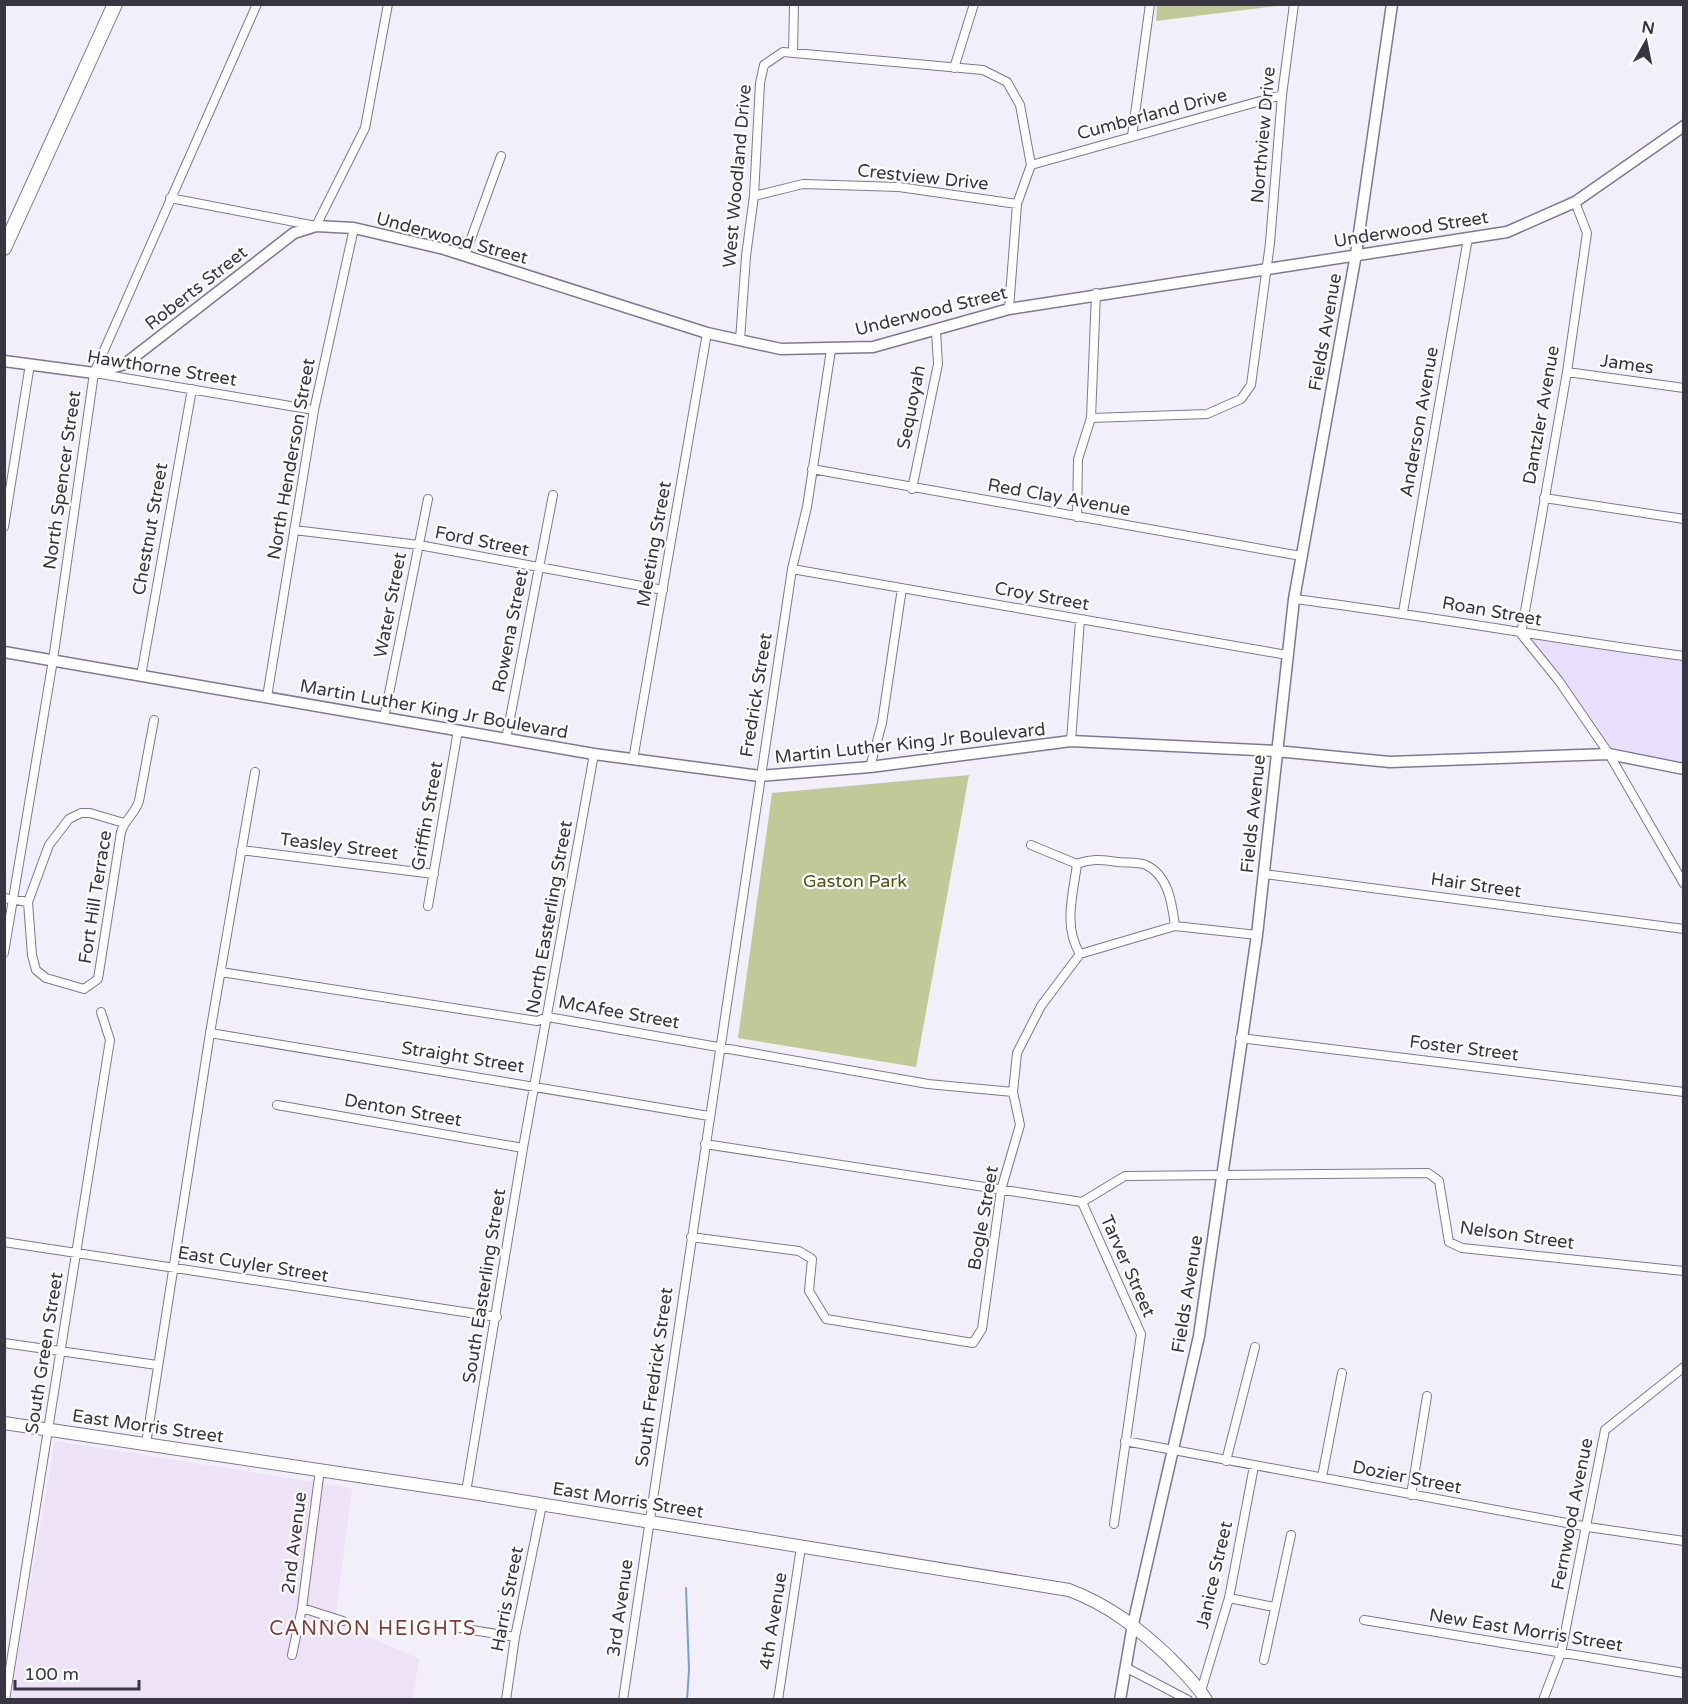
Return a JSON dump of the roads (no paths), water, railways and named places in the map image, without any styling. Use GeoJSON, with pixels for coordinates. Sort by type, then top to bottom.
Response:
{"type":"FeatureCollection","features":[{"type":"Feature","properties":{"kind":"main road"},"geometry":{"type":"LineString","coordinates":[[4,248],[115,4]]}},
{"type":"Feature","properties":{"kind":"main road","name":"East Morris Street"},"geometry":{"type":"LineString","coordinates":[[4,1423],[466,1491],[1069,1590],[1092,1598],[1134,1624],[1203,1695]]}},
{"type":"Feature","properties":{"kind":"street","name":"North Spencer Street"},"geometry":{"type":"LineString","coordinates":[[4,953],[8,899],[53,660],[94,373],[257,4]]}},
{"type":"Feature","properties":{"kind":"street"},"geometry":{"type":"LineString","coordinates":[[316,226],[365,128],[388,4]]}},
{"type":"Feature","properties":{"kind":"street"},"geometry":{"type":"LineString","coordinates":[[793,53],[794,4]]}},
{"type":"Feature","properties":{"kind":"street"},"geometry":{"type":"LineString","coordinates":[[954,68],[974,4]]}},
{"type":"Feature","properties":{"kind":"street"},"geometry":{"type":"LineString","coordinates":[[1132,136],[1150,4]]}},
{"type":"Feature","properties":{"kind":"street","name":"Northview Drive"},"geometry":{"type":"LineString","coordinates":[[1091,418],[1207,414],[1241,399],[1251,385],[1266,269],[1282,95],[1294,4]]}},
{"type":"Feature","properties":{"kind":"street","name":"Fields Avenue"},"geometry":{"type":"LineString","coordinates":[[1120,1700],[1134,1624],[1199,1336],[1240,1038],[1257,935],[1294,599],[1356,254],[1392,4]]}},
{"type":"Feature","properties":{"kind":"street","name":"West Woodland Drive"},"geometry":{"type":"LineString","coordinates":[[740,340],[754,196],[756,122],[764,65],[783,52],[983,70],[1007,82],[1020,105],[1030,165]]}},
{"type":"Feature","properties":{"kind":"street","name":"Cumberland Drive"},"geometry":{"type":"LineString","coordinates":[[1030,165],[1282,95]]}},
{"type":"Feature","properties":{"kind":"street","name":"Underwood Street"},"geometry":{"type":"LineString","coordinates":[[170,198],[316,226],[354,228],[465,255],[707,333],[781,349],[831,350],[873,347],[1009,309],[1095,293],[1507,232],[1575,202],[1683,126]]}},
{"type":"Feature","properties":{"kind":"street"},"geometry":{"type":"LineString","coordinates":[[465,255],[501,156]]}},
{"type":"Feature","properties":{"kind":"street"},"geometry":{"type":"LineString","coordinates":[[1009,309],[1017,204],[1030,165]]}},
{"type":"Feature","properties":{"kind":"street","name":"Crestview Drive"},"geometry":{"type":"LineString","coordinates":[[754,196],[803,184],[899,187],[1017,204]]}},
{"type":"Feature","properties":{"kind":"street","name":"Dantzler Avenue"},"geometry":{"type":"LineString","coordinates":[[1521,634],[1567,372],[1587,233],[1575,202]]}},
{"type":"Feature","properties":{"kind":"street","name":"Roberts Street"},"geometry":{"type":"LineString","coordinates":[[94,373],[125,364],[294,233],[316,226]]}},
{"type":"Feature","properties":{"kind":"street","name":"North Henderson Street"},"geometry":{"type":"LineString","coordinates":[[267,698],[314,410],[354,228]]}},
{"type":"Feature","properties":{"kind":"street","name":"Anderson Avenue"},"geometry":{"type":"LineString","coordinates":[[1403,612],[1468,238]]}},
{"type":"Feature","properties":{"kind":"street"},"geometry":{"type":"LineString","coordinates":[[1077,517],[1078,459],[1091,418],[1095,293]]}},
{"type":"Feature","properties":{"kind":"street","name":"Sequoyah"},"geometry":{"type":"LineString","coordinates":[[912,489],[938,364],[936,331]]}},
{"type":"Feature","properties":{"kind":"street","name":"Meeting Street"},"geometry":{"type":"LineString","coordinates":[[633,760],[707,333]]}},
{"type":"Feature","properties":{"kind":"street","name":"Fredrick Street"},"geometry":{"type":"LineString","coordinates":[[705,1144],[792,569],[807,507],[831,350]]}},
{"type":"Feature","properties":{"kind":"street","name":"Hawthorne Street"},"geometry":{"type":"LineString","coordinates":[[4,361],[94,373],[314,410]]}},
{"type":"Feature","properties":{"kind":"street"},"geometry":{"type":"LineString","coordinates":[[4,527],[30,364]]}},
{"type":"Feature","properties":{"kind":"street","name":"James"},"geometry":{"type":"LineString","coordinates":[[1567,372],[1683,388]]}},
{"type":"Feature","properties":{"kind":"street","name":"Chestnut Street"},"geometry":{"type":"LineString","coordinates":[[141,676],[192,389]]}},
{"type":"Feature","properties":{"kind":"street","name":"Red Clay Avenue"},"geometry":{"type":"LineString","coordinates":[[812,469],[912,489],[1301,556]]}},
{"type":"Feature","properties":{"kind":"street","name":"Rowena Street"},"geometry":{"type":"LineString","coordinates":[[506,739],[553,495]]}},
{"type":"Feature","properties":{"kind":"street"},"geometry":{"type":"LineString","coordinates":[[1544,498],[1683,519]]}},
{"type":"Feature","properties":{"kind":"street","name":"Water Street"},"geometry":{"type":"LineString","coordinates":[[384,718],[428,499]]}},
{"type":"Feature","properties":{"kind":"street","name":"Ford Street"},"geometry":{"type":"LineString","coordinates":[[294,530],[419,545],[538,569],[663,590]]}},
{"type":"Feature","properties":{"kind":"street","name":"Croy Street"},"geometry":{"type":"LineString","coordinates":[[792,569],[1287,656]]}},
{"type":"Feature","properties":{"kind":"street"},"geometry":{"type":"LineString","coordinates":[[870,767],[882,723],[902,588]]}},
{"type":"Feature","properties":{"kind":"street","name":"Roan Street"},"geometry":{"type":"LineString","coordinates":[[1294,599],[1403,612],[1521,634],[1683,657]]}},
{"type":"Feature","properties":{"kind":"street"},"geometry":{"type":"LineString","coordinates":[[1071,741],[1080,620]]}},
{"type":"Feature","properties":{"kind":"street"},"geometry":{"type":"LineString","coordinates":[[1521,634],[1559,681],[1609,754],[1683,885]]}},
{"type":"Feature","properties":{"kind":"street","name":"Martin Luther King Jr Boulevard"},"geometry":{"type":"LineString","coordinates":[[4,652],[594,754],[760,776],[870,767],[1071,741],[1276,751],[1390,762],[1609,754],[1683,770]]}},
{"type":"Feature","properties":{"kind":"street","name":"Fort Hill Terrace"},"geometry":{"type":"LineString","coordinates":[[28,902],[32,955],[36,970],[46,978],[84,989],[98,980],[124,823],[136,811],[139,801],[154,720]]}},
{"type":"Feature","properties":{"kind":"street","name":"Griffin Street"},"geometry":{"type":"LineString","coordinates":[[428,906],[458,730]]}},
{"type":"Feature","properties":{"kind":"street","name":"North Easterling Street"},"geometry":{"type":"LineString","coordinates":[[534,1085],[594,754]]}},
{"type":"Feature","properties":{"kind":"street"},"geometry":{"type":"LineString","coordinates":[[146,1444],[210,1033],[255,772]]}},
{"type":"Feature","properties":{"kind":"street"},"geometry":{"type":"LineString","coordinates":[[8,899],[28,902],[49,845],[69,819],[81,813],[90,813],[124,823]]}},
{"type":"Feature","properties":{"kind":"street"},"geometry":{"type":"LineString","coordinates":[[1031,845],[1077,864],[1090,859],[1145,864],[1165,883],[1172,902],[1175,926]]}},
{"type":"Feature","properties":{"kind":"street","name":"Teasley Street"},"geometry":{"type":"LineString","coordinates":[[241,850],[434,874]]}},
{"type":"Feature","properties":{"kind":"street"},"geometry":{"type":"LineString","coordinates":[[1077,864],[1070,912],[1071,934],[1080,954],[1175,926],[1257,935]]}},
{"type":"Feature","properties":{"kind":"street","name":"Hair Street"},"geometry":{"type":"LineString","coordinates":[[1264,874],[1683,929]]}},
{"type":"Feature","properties":{"kind":"street","name":"Bogle Street"},"geometry":{"type":"LineString","coordinates":[[691,1237],[799,1251],[812,1259],[809,1291],[826,1319],[973,1342],[982,1329],[1001,1190],[1020,1125],[1013,1092],[1017,1053],[1041,1006],[1080,954]]}},
{"type":"Feature","properties":{"kind":"street","name":"McAfee Street"},"geometry":{"type":"LineString","coordinates":[[221,972],[537,1021],[548,1017],[928,1084],[1013,1092]]}},
{"type":"Feature","properties":{"kind":"street","name":"South Green Street"},"geometry":{"type":"LineString","coordinates":[[5,1700],[110,1040],[101,1012]]}},
{"type":"Feature","properties":{"kind":"street","name":"Straight Street"},"geometry":{"type":"LineString","coordinates":[[210,1033],[710,1116]]}},
{"type":"Feature","properties":{"kind":"street","name":"Foster Street"},"geometry":{"type":"LineString","coordinates":[[1240,1038],[1683,1092]]}},
{"type":"Feature","properties":{"kind":"street","name":"South Easterling Street"},"geometry":{"type":"LineString","coordinates":[[466,1491],[497,1317],[534,1085]]}},
{"type":"Feature","properties":{"kind":"street","name":"Denton Street"},"geometry":{"type":"LineString","coordinates":[[277,1105],[523,1148]]}},
{"type":"Feature","properties":{"kind":"street"},"geometry":{"type":"LineString","coordinates":[[705,1144],[1082,1202]]}},
{"type":"Feature","properties":{"kind":"street","name":"South Fredrick Street"},"geometry":{"type":"LineString","coordinates":[[649,1522],[705,1144]]}},
{"type":"Feature","properties":{"kind":"street","name":"Nelson Street"},"geometry":{"type":"LineString","coordinates":[[1221,1176],[1428,1173],[1439,1181],[1449,1242],[1462,1248],[1683,1271]]}},
{"type":"Feature","properties":{"kind":"street","name":"Tarver Street"},"geometry":{"type":"LineString","coordinates":[[1114,1524],[1141,1334],[1082,1202],[1125,1176],[1221,1176]]}},
{"type":"Feature","properties":{"kind":"street","name":"East Cuyler Street"},"geometry":{"type":"LineString","coordinates":[[4,1242],[497,1317]]}},
{"type":"Feature","properties":{"kind":"street"},"geometry":{"type":"LineString","coordinates":[[4,1342],[157,1365]]}},
{"type":"Feature","properties":{"kind":"street"},"geometry":{"type":"LineString","coordinates":[[1226,1461],[1255,1347]]}},
{"type":"Feature","properties":{"kind":"street","name":"Fernwood Avenue"},"geometry":{"type":"LineString","coordinates":[[1543,1700],[1561,1653],[1588,1527],[1605,1430],[1683,1367]]}},
{"type":"Feature","properties":{"kind":"street"},"geometry":{"type":"LineString","coordinates":[[1322,1477],[1342,1373]]}},
{"type":"Feature","properties":{"kind":"street"},"geometry":{"type":"LineString","coordinates":[[1411,1495],[1427,1396]]}},
{"type":"Feature","properties":{"kind":"street","name":"Dozier Street"},"geometry":{"type":"LineString","coordinates":[[1125,1441],[1588,1527],[1683,1541]]}},
{"type":"Feature","properties":{"kind":"street","name":"Janice Street"},"geometry":{"type":"LineString","coordinates":[[1203,1695],[1229,1598],[1254,1466]]}},
{"type":"Feature","properties":{"kind":"street","name":"2nd Avenue"},"geometry":{"type":"LineString","coordinates":[[292,1655],[302,1608],[320,1469]]}},
{"type":"Feature","properties":{"kind":"street","name":"Harris Street"},"geometry":{"type":"LineString","coordinates":[[506,1700],[515,1637],[542,1504]]}},
{"type":"Feature","properties":{"kind":"street","name":"3rd Avenue"},"geometry":{"type":"LineString","coordinates":[[623,1700],[649,1522]]}},
{"type":"Feature","properties":{"kind":"street"},"geometry":{"type":"LineString","coordinates":[[1264,1660],[1291,1535]]}},
{"type":"Feature","properties":{"kind":"street","name":"4th Avenue"},"geometry":{"type":"LineString","coordinates":[[778,1700],[801,1547]]}},
{"type":"Feature","properties":{"kind":"street"},"geometry":{"type":"LineString","coordinates":[[1229,1598],[1275,1607]]}},
{"type":"Feature","properties":{"kind":"street"},"geometry":{"type":"LineString","coordinates":[[302,1608],[343,1621]]}},
{"type":"Feature","properties":{"kind":"street","name":"New East Morris Street"},"geometry":{"type":"LineString","coordinates":[[1364,1620],[1683,1673]]}},
{"type":"Feature","properties":{"kind":"street"},"geometry":{"type":"LineString","coordinates":[[460,1628],[515,1637]]}},
{"type":"Feature","properties":{"kind":"street"},"geometry":{"type":"LineString","coordinates":[[1125,1667],[1183,1698]]}},
{"type":"Feature","properties":{"kind":"waterway"},"geometry":{"type":"LineString","coordinates":[[686,1588],[689,1670],[687,1700]]}},
{"type":"Feature","properties":{"kind":"district","name":"CANNON HEIGHTS"},"geometry":{"type":"Point","coordinates":[373,1629]}},
{"type":"Feature","properties":{"kind":"park label","name":"Gaston Park"},"geometry":{"type":"Point","coordinates":[855,881]}}]}
